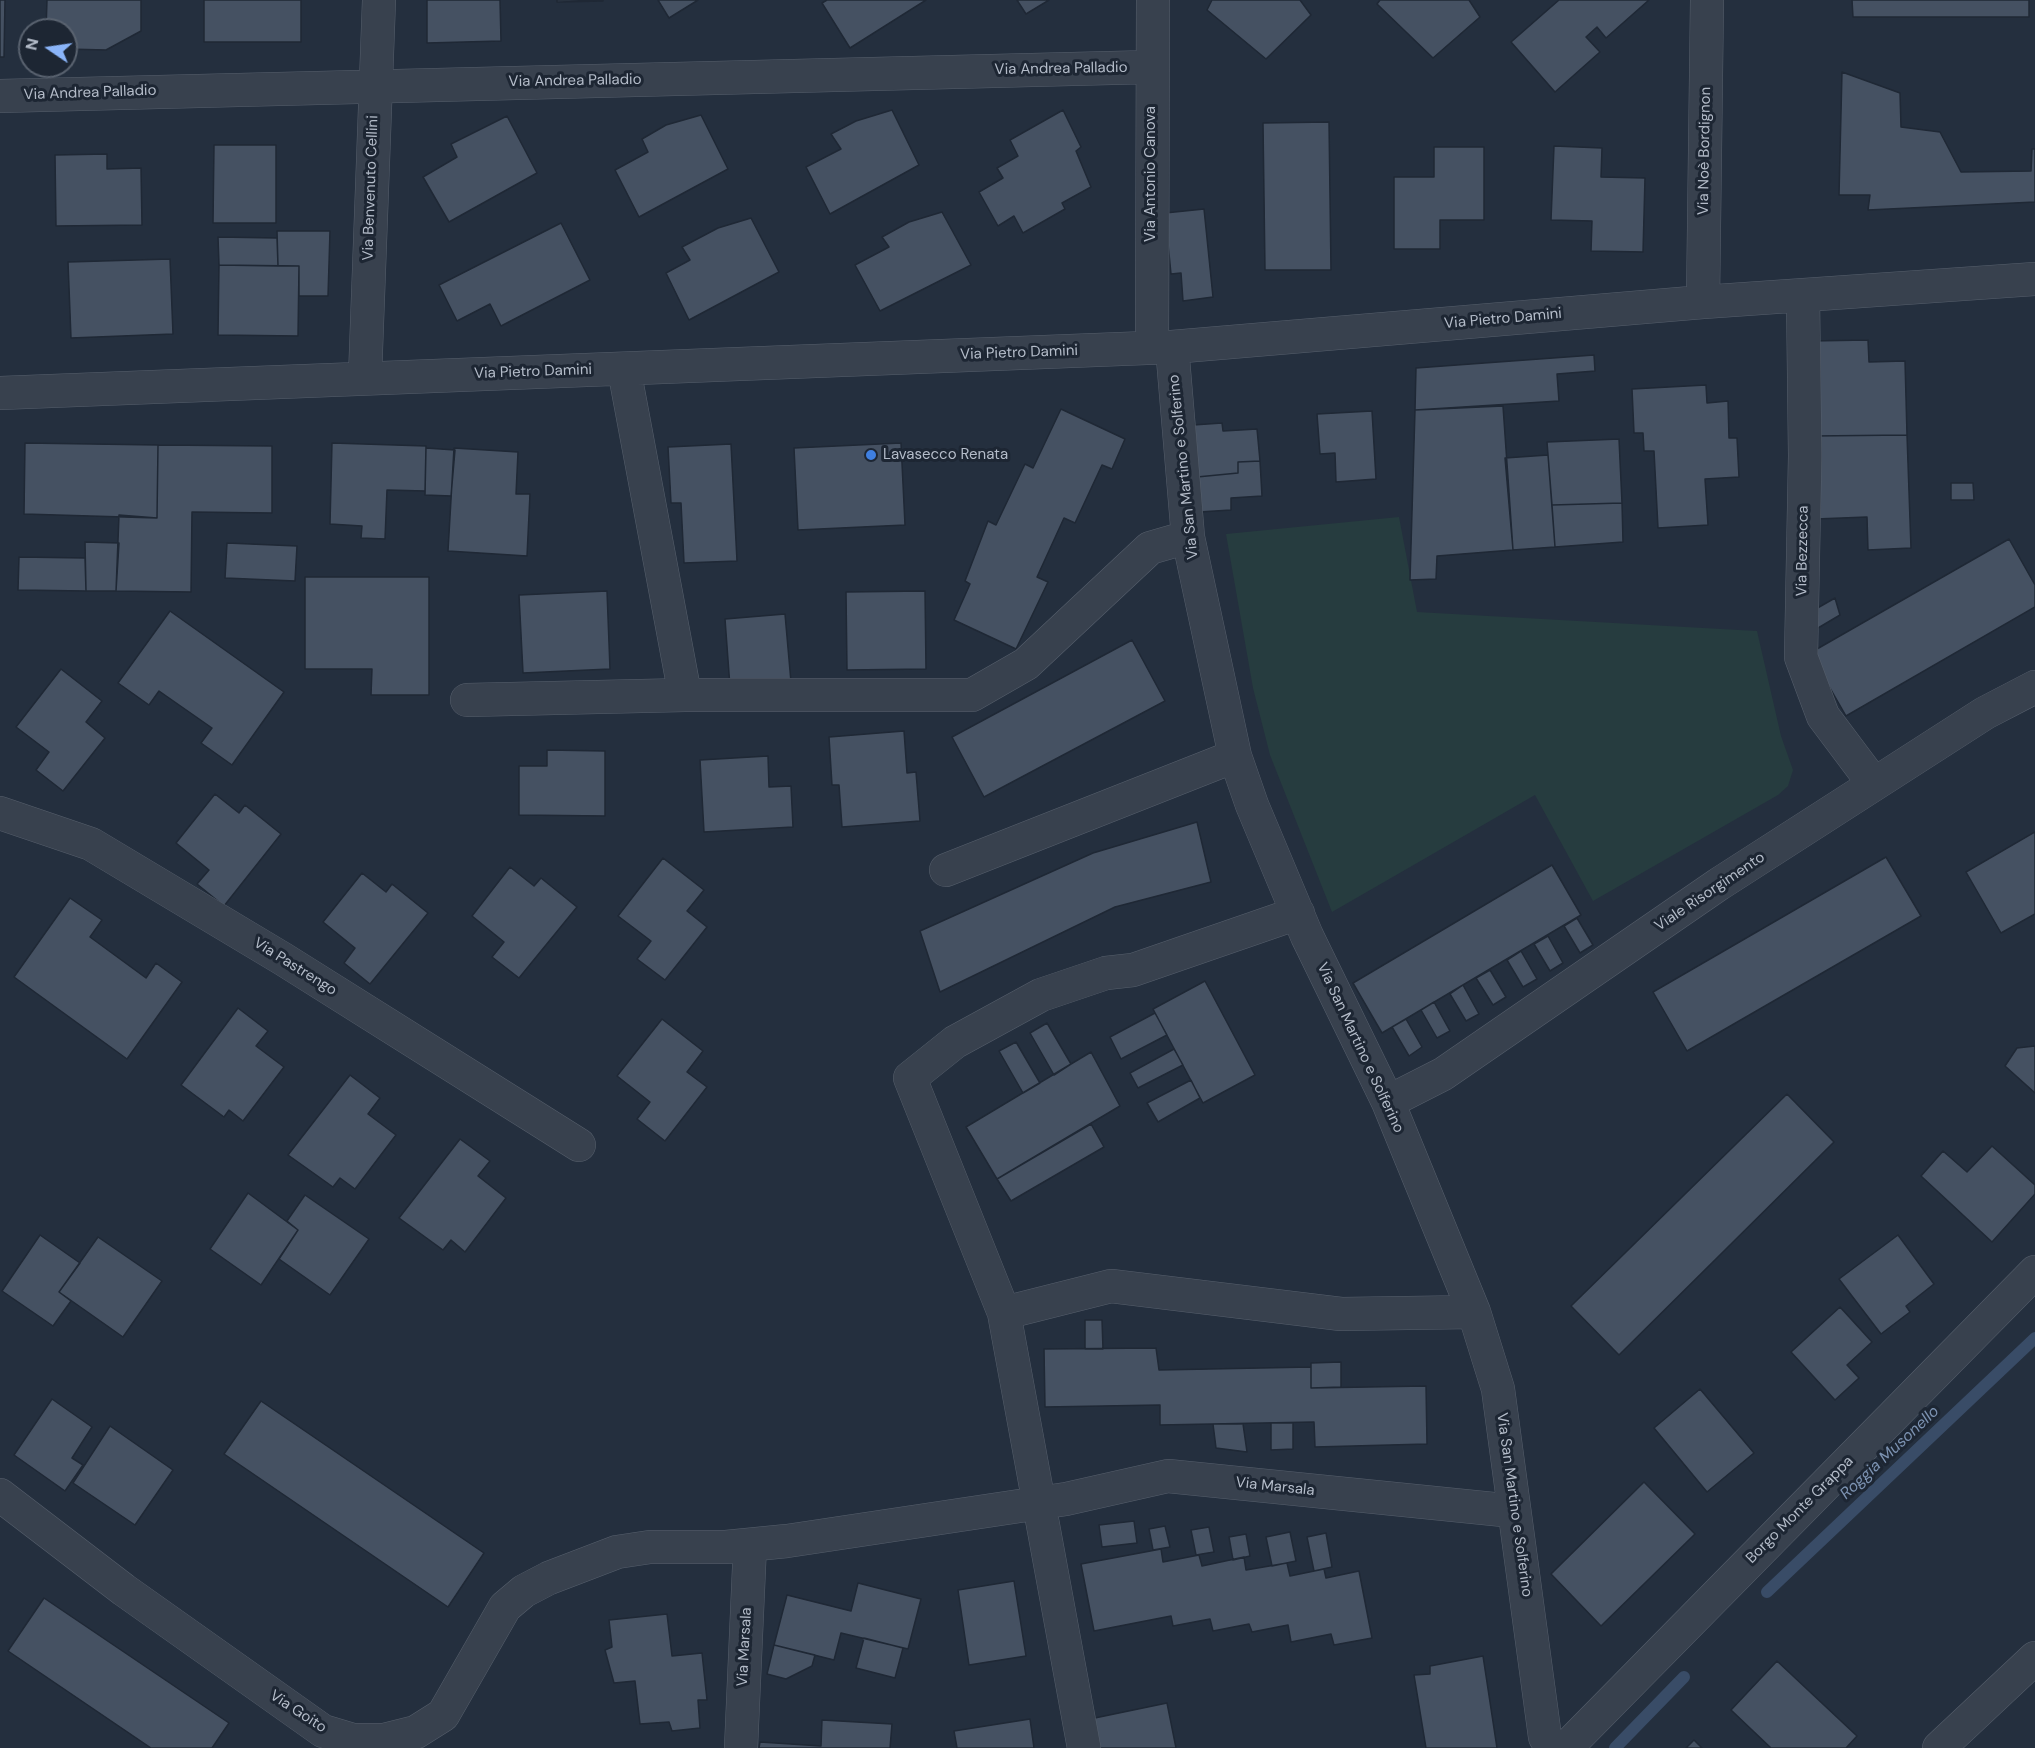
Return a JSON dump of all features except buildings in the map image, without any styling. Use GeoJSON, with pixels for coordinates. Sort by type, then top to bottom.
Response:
{"type":"FeatureCollection","features":[{"type":"Feature","properties":{"kind":"street","name":"Via Benvenuto Cellini"},"geometry":{"type":"LineString","coordinates":[[365,377],[379,0]]}},
{"type":"Feature","properties":{"kind":"street","name":"Via Antonio Canova"},"geometry":{"type":"LineString","coordinates":[[1153,0],[1151,67],[1162,347]]}},
{"type":"Feature","properties":{"kind":"street","name":"Via Noè Bordignon"},"geometry":{"type":"LineString","coordinates":[[1703,302],[1707,0]]}},
{"type":"Feature","properties":{"kind":"street","name":"Via Andrea Palladio"},"geometry":{"type":"LineString","coordinates":[[0,96],[1151,67]]}},
{"type":"Feature","properties":{"kind":"street","name":"Via Pietro Damini"},"geometry":{"type":"LineString","coordinates":[[0,393],[1162,347],[1703,302],[2035,279]]}},
{"type":"Feature","properties":{"kind":"street","name":"Via Bezzecca"},"geometry":{"type":"LineString","coordinates":[[1803,296],[1805,456],[1801,657],[1823,716],[1874,784]]}},
{"type":"Feature","properties":{"kind":"street","name":"Via San Martino e Solferino"},"geometry":{"type":"LineString","coordinates":[[1162,347],[1188,537],[1235,756],[1252,805],[1298,913],[1388,1102],[1474,1312],[1498,1389],[1545,1737],[1552,1748]]}},
{"type":"Feature","properties":{"kind":"street"},"geometry":{"type":"LineString","coordinates":[[624,369],[686,695]]}},
{"type":"Feature","properties":{"kind":"street"},"geometry":{"type":"LineString","coordinates":[[467,700],[686,695],[972,695],[1026,664],[1150,548],[1188,537]]}},
{"type":"Feature","properties":{"kind":"street","name":"Viale Risorgimento"},"geometry":{"type":"LineString","coordinates":[[1388,1102],[1443,1074],[1719,884],[1985,713],[2035,687]]}},
{"type":"Feature","properties":{"kind":"street"},"geometry":{"type":"LineString","coordinates":[[946,870],[1235,756]]}},
{"type":"Feature","properties":{"kind":"street","name":"Via Pastrengo"},"geometry":{"type":"LineString","coordinates":[[0,813],[91,844],[283,959],[579,1145]]}},
{"type":"Feature","properties":{"kind":"street"},"geometry":{"type":"LineString","coordinates":[[1084,1748],[1004,1313],[910,1078],[955,1042],[1041,995],[1106,973],[1132,970],[1298,913]]}},
{"type":"Feature","properties":{"kind":"street","name":"Borgo Monte Grappa"},"geometry":{"type":"LineString","coordinates":[[1566,1748],[2035,1272]]}},
{"type":"Feature","properties":{"kind":"street"},"geometry":{"type":"LineString","coordinates":[[1004,1313],[1111,1286],[1341,1314],[1474,1312]]}},
{"type":"Feature","properties":{"kind":"street","name":"Via Marsala"},"geometry":{"type":"LineString","coordinates":[[650,1547],[750,1545],[1038,1503],[1168,1476],[1513,1511]]}},
{"type":"Feature","properties":{"kind":"street","name":"Via Goito"},"geometry":{"type":"LineString","coordinates":[[0,1495],[124,1590],[323,1731],[353,1740],[384,1740],[416,1732],[443,1715],[505,1607],[524,1591],[590,1560],[617,1552],[650,1547]]}},
{"type":"Feature","properties":{"kind":"street","name":"Via Marsala"},"geometry":{"type":"LineString","coordinates":[[741,1748],[750,1545]]}},
{"type":"Feature","properties":{"kind":"street"},"geometry":{"type":"LineString","coordinates":[[1939,1748],[2035,1658]]}},
{"type":"Feature","properties":{"kind":"green space"},"geometry":{"type":"Polygon","coordinates":[[[1399,517],[1417,612],[1757,631],[1781,736],[1793,770],[1788,786],[1778,795],[1593,901],[1535,795],[1332,912],[1270,755],[1253,688],[1226,534],[1399,517]]]}},
{"type":"Feature","properties":{"kind":"waterway","name":"Roggia Musonello"},"geometry":{"type":"LineString","coordinates":[[1767,1592],[2035,1338]]}},
{"type":"Feature","properties":{"kind":"waterway","name":"Roggia Musonello"},"geometry":{"type":"LineString","coordinates":[[1615,1748],[1684,1677]]}},
{"type":"Feature","properties":{"kind":"place","name":"Lavasecco Renata"},"geometry":{"type":"Point","coordinates":[871,455]}}]}
